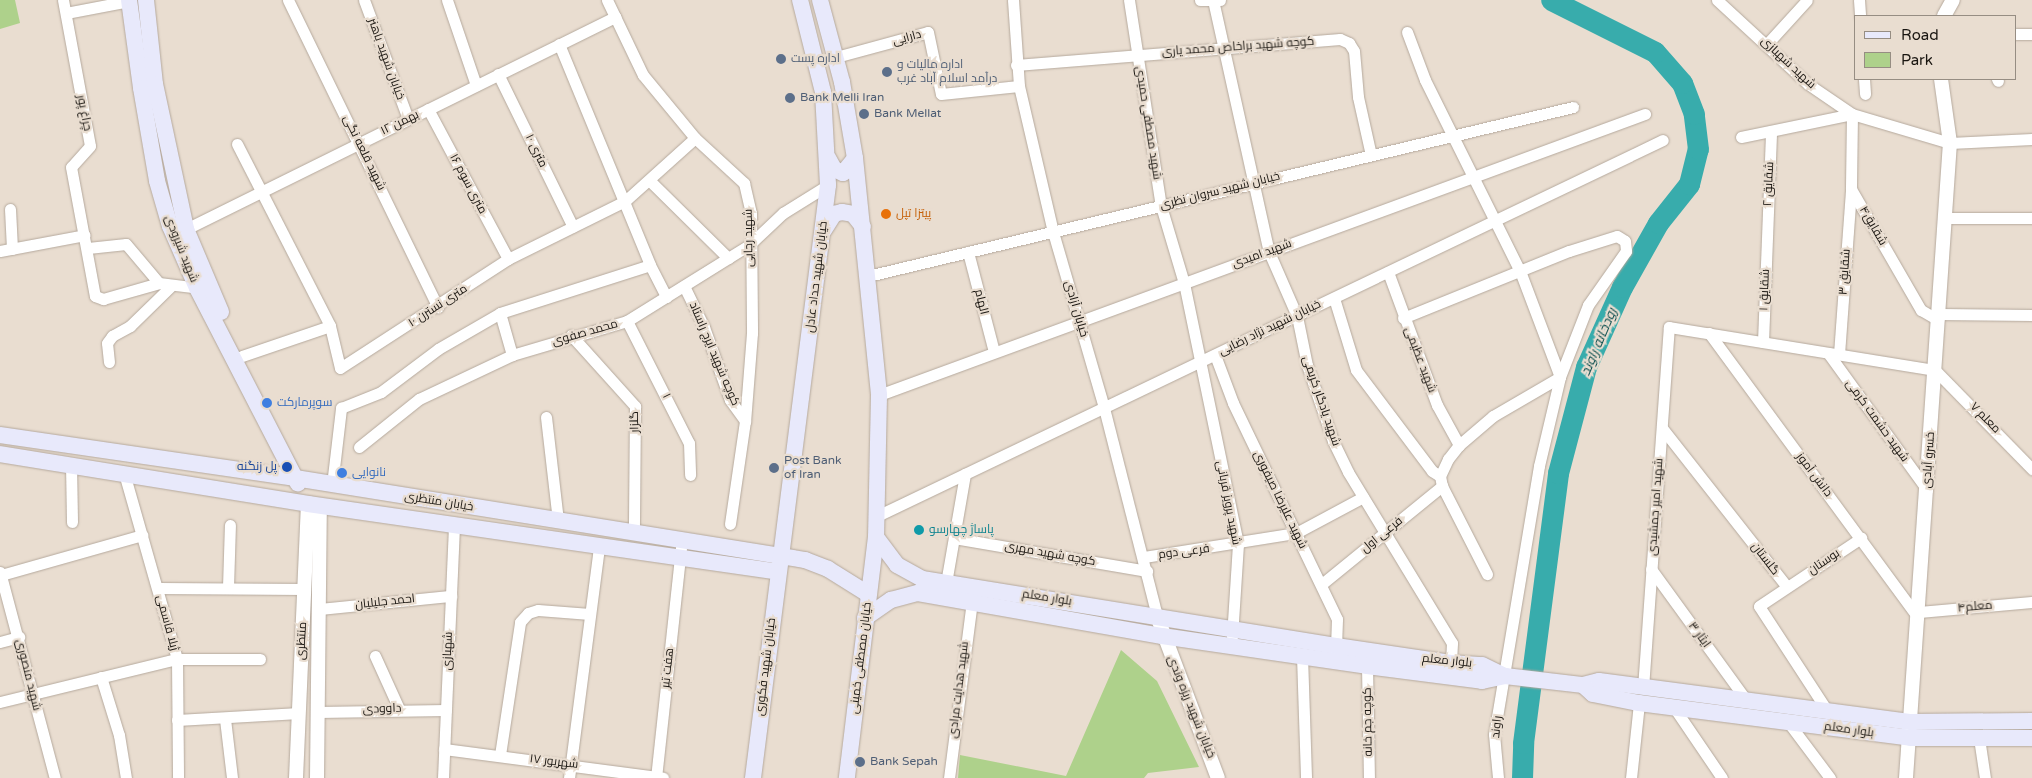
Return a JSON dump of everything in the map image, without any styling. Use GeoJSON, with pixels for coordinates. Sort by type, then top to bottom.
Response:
{"type":"FeatureCollection","features":[{"type":"Feature","properties":{"kind":"main road","name":"شهید شیرودی"},"geometry":{"type":"LineString","coordinates":[[135,0],[186,229],[198,263],[300,479]]}},
{"type":"Feature","properties":{"kind":"main road","name":"شهید شیرودی"},"geometry":{"type":"LineString","coordinates":[[135,0],[157,181],[170,226],[197,288],[300,479]]}},
{"type":"Feature","properties":{"kind":"main road","name":"خیابان شهید حداد عادل"},"geometry":{"type":"LineString","coordinates":[[778,564],[824,230],[828,185],[823,92],[800,0]]}},
{"type":"Feature","properties":{"kind":"main road"},"geometry":{"type":"LineString","coordinates":[[820,0],[836,57],[855,158],[863,227],[879,394],[876,537]]}},
{"type":"Feature","properties":{"kind":"main road"},"geometry":{"type":"LineString","coordinates":[[828,158],[834,169],[843,174],[855,158]]}},
{"type":"Feature","properties":{"kind":"main road"},"geometry":{"type":"LineString","coordinates":[[824,230],[834,214],[842,212],[853,214],[863,227]]}},
{"type":"Feature","properties":{"kind":"main road","name":"خیابان منتظری"},"geometry":{"type":"LineString","coordinates":[[0,435],[300,479],[682,540],[778,564]]}},
{"type":"Feature","properties":{"kind":"main road","name":"خیابان منتظری"},"geometry":{"type":"LineString","coordinates":[[0,454],[71,464],[314,505],[681,558],[778,564],[805,560],[828,569],[868,594]]}},
{"type":"Feature","properties":{"kind":"main road"},"geometry":{"type":"LineString","coordinates":[[300,479],[314,505]]}},
{"type":"Feature","properties":{"kind":"main road","name":"بلوار معلم"},"geometry":{"type":"LineString","coordinates":[[876,537],[886,553],[908,573],[946,582],[1157,616],[1302,656],[1482,681],[1505,676],[1583,685],[1599,681],[1673,706],[1788,722],[1911,730],[1979,738],[2032,738]]}},
{"type":"Feature","properties":{"kind":"main road","name":"خیابان مصطفی خمینی"},"geometry":{"type":"LineString","coordinates":[[847,778],[876,537]]}},
{"type":"Feature","properties":{"kind":"main road","name":"خیابان شهید فکوری"},"geometry":{"type":"LineString","coordinates":[[753,778],[778,564]]}},
{"type":"Feature","properties":{"kind":"main road","name":"بلوار معلم"},"geometry":{"type":"LineString","coordinates":[[865,618],[878,608],[905,595],[918,593],[1162,636],[1232,637],[1336,646],[1451,664],[1482,665],[1505,676]]}},
{"type":"Feature","properties":{"kind":"main road","name":"بلوار معلم"},"geometry":{"type":"LineString","coordinates":[[1641,695],[1747,701],[1828,712],[1911,730],[2032,721]]}},
{"type":"Feature","properties":{"kind":"street","name":"چراغ پور"},"geometry":{"type":"LineString","coordinates":[[63,0],[90,146],[72,167],[88,248],[95,296],[98,299],[165,285]]}},
{"type":"Feature","properties":{"kind":"street"},"geometry":{"type":"LineString","coordinates":[[66,13],[135,0]]}},
{"type":"Feature","properties":{"kind":"street","name":"شهید قلعه نگی"},"geometry":{"type":"LineString","coordinates":[[288,0],[360,143],[438,307]]}},
{"type":"Feature","properties":{"kind":"street","name":"خیابان شهید باهنر"},"geometry":{"type":"LineString","coordinates":[[364,0],[408,119]]}},
{"type":"Feature","properties":{"kind":"street"},"geometry":{"type":"LineString","coordinates":[[447,0],[476,85]]}},
{"type":"Feature","properties":{"kind":"street","name":"شهید رجایی"},"geometry":{"type":"LineString","coordinates":[[607,0],[643,75],[695,138],[744,183],[751,213],[749,245],[752,333],[745,421],[730,524]]}},
{"type":"Feature","properties":{"kind":"street","name":"خیابان آزادی"},"geometry":{"type":"LineString","coordinates":[[1013,0],[1016,65],[1019,86],[1053,232],[1104,408],[1144,557],[1157,616]]}},
{"type":"Feature","properties":{"kind":"street","name":"شهید مصطفی حمیدی"},"geometry":{"type":"LineString","coordinates":[[1129,0],[1161,206],[1184,283],[1199,362]]}},
{"type":"Feature","properties":{"kind":"street"},"geometry":{"type":"LineString","coordinates":[[1200,0],[1220,0]]}},
{"type":"Feature","properties":{"kind":"street","name":"شهید یادگار کریمی"},"geometry":{"type":"LineString","coordinates":[[1213,0],[1253,184],[1270,252],[1297,316],[1306,365],[1334,441],[1363,497],[1452,643],[1451,664]]}},
{"type":"Feature","properties":{"kind":"street","name":"شهید شهبازی"},"geometry":{"type":"LineString","coordinates":[[1717,0],[1767,44],[1808,84],[1852,114],[1950,143],[2032,139]]}},
{"type":"Feature","properties":{"kind":"street"},"geometry":{"type":"LineString","coordinates":[[1767,44],[1807,0]]}},
{"type":"Feature","properties":{"kind":"street"},"geometry":{"type":"LineString","coordinates":[[1859,0],[1860,15]]}},
{"type":"Feature","properties":{"kind":"street"},"geometry":{"type":"LineString","coordinates":[[1945,15],[1953,0]]}},
{"type":"Feature","properties":{"kind":"street","name":"۱۲ بهمن"},"geometry":{"type":"LineString","coordinates":[[186,229],[615,17]]}},
{"type":"Feature","properties":{"kind":"street","name":"دارایی"},"geometry":{"type":"LineString","coordinates":[[836,57],[928,32],[941,94],[1019,86]]}},
{"type":"Feature","properties":{"kind":"street"},"geometry":{"type":"LineString","coordinates":[[1407,32],[1425,80],[1520,271],[1560,378],[1493,416],[1459,445],[1448,459],[1441,481]]}},
{"type":"Feature","properties":{"kind":"street"},"geometry":{"type":"LineString","coordinates":[[2017,34],[2032,34]]}},
{"type":"Feature","properties":{"kind":"street","name":"کوچه شهید براخاص محمد یاری"},"geometry":{"type":"LineString","coordinates":[[1016,65],[1340,39],[1349,43],[1354,51],[1358,97],[1371,155]]}},
{"type":"Feature","properties":{"kind":"street"},"geometry":{"type":"LineString","coordinates":[[559,44],[625,200],[650,265],[666,297]]}},
{"type":"Feature","properties":{"kind":"street","name":"۱۰ متری"},"geometry":{"type":"LineString","coordinates":[[498,74],[573,227]]}},
{"type":"Feature","properties":{"kind":"street"},"geometry":{"type":"LineString","coordinates":[[1864,80],[1865,94]]}},
{"type":"Feature","properties":{"kind":"street","name":"خسرو آبادی"},"geometry":{"type":"LineString","coordinates":[[1906,778],[1911,730],[1950,143],[1941,80]]}},
{"type":"Feature","properties":{"kind":"street","name":"خیابان شهید سروان نظری"},"geometry":{"type":"LineString","coordinates":[[868,276],[1573,107]]}},
{"type":"Feature","properties":{"kind":"street","name":"۱۶ متری سوم"},"geometry":{"type":"LineString","coordinates":[[428,109],[508,260]]}},
{"type":"Feature","properties":{"kind":"street","name":"شهید امیدی"},"geometry":{"type":"LineString","coordinates":[[879,394],[1645,114]]}},
{"type":"Feature","properties":{"kind":"street"},"geometry":{"type":"LineString","coordinates":[[1741,137],[1852,114],[1851,189]]}},
{"type":"Feature","properties":{"kind":"street","name":"شقایق ۲"},"geometry":{"type":"LineString","coordinates":[[1767,238],[1771,131]]}},
{"type":"Feature","properties":{"kind":"street","name":"۱۰ متری نسترن"},"geometry":{"type":"LineString","coordinates":[[237,144],[263,191],[330,326],[340,368],[438,307],[508,260],[625,200],[650,181],[695,138]]}},
{"type":"Feature","properties":{"kind":"street","name":"خیابان شهید نژاد رضایی"},"geometry":{"type":"LineString","coordinates":[[877,516],[1663,140]]}},
{"type":"Feature","properties":{"kind":"street"},"geometry":{"type":"LineString","coordinates":[[650,181],[728,258]]}},
{"type":"Feature","properties":{"kind":"street","name":"محمد صفوی"},"geometry":{"type":"LineString","coordinates":[[359,448],[419,399],[512,355],[571,335],[627,321],[749,245],[783,213],[828,185]]}},
{"type":"Feature","properties":{"kind":"street","name":"شقایق۴"},"geometry":{"type":"LineString","coordinates":[[1851,189],[1921,310],[1938,317]]}},
{"type":"Feature","properties":{"kind":"street","name":"شقایق ۳"},"geometry":{"type":"LineString","coordinates":[[1833,354],[1851,189]]}},
{"type":"Feature","properties":{"kind":"street"},"geometry":{"type":"LineString","coordinates":[[10,209],[12,249]]}},
{"type":"Feature","properties":{"kind":"street"},"geometry":{"type":"LineString","coordinates":[[1946,218],[2032,218]]}},
{"type":"Feature","properties":{"kind":"street"},"geometry":{"type":"LineString","coordinates":[[0,251],[85,236]]}},
{"type":"Feature","properties":{"kind":"street","name":"راوند"},"geometry":{"type":"LineString","coordinates":[[1498,778],[1494,734],[1539,466],[1560,378],[1588,305],[1626,251],[1626,241],[1617,236],[1520,271]]}},
{"type":"Feature","properties":{"kind":"street","name":"شقایق ۱"},"geometry":{"type":"LineString","coordinates":[[1763,342],[1767,238]]}},
{"type":"Feature","properties":{"kind":"street"},"geometry":{"type":"LineString","coordinates":[[88,248],[126,244],[165,285],[197,288]]}},
{"type":"Feature","properties":{"kind":"street","name":"الهام"},"geometry":{"type":"LineString","coordinates":[[968,252],[994,352]]}},
{"type":"Feature","properties":{"kind":"street"},"geometry":{"type":"LineString","coordinates":[[332,484],[341,408],[381,392],[438,349],[500,313],[650,265]]}},
{"type":"Feature","properties":{"kind":"street"},"geometry":{"type":"LineString","coordinates":[[1403,318],[1520,271]]}},
{"type":"Feature","properties":{"kind":"street","name":"شهید عظیمی"},"geometry":{"type":"LineString","coordinates":[[1388,272],[1403,318],[1437,405],[1459,445]]}},
{"type":"Feature","properties":{"kind":"street"},"geometry":{"type":"LineString","coordinates":[[109,362],[107,343],[112,336],[130,326],[165,285]]}},
{"type":"Feature","properties":{"kind":"street","name":"کوچه شهید ایرج راستاد"},"geometry":{"type":"LineString","coordinates":[[684,286],[704,327],[730,400],[745,421]]}},
{"type":"Feature","properties":{"kind":"street"},"geometry":{"type":"LineString","coordinates":[[1334,298],[1356,370],[1441,481],[1487,574]]}},
{"type":"Feature","properties":{"kind":"street"},"geometry":{"type":"LineString","coordinates":[[500,313],[512,355]]}},
{"type":"Feature","properties":{"kind":"street"},"geometry":{"type":"LineString","coordinates":[[1938,317],[2032,315]]}},
{"type":"Feature","properties":{"kind":"street","name":"۱"},"geometry":{"type":"LineString","coordinates":[[627,321],[689,442],[690,475]]}},
{"type":"Feature","properties":{"kind":"street"},"geometry":{"type":"LineString","coordinates":[[242,356],[330,326]]}},
{"type":"Feature","properties":{"kind":"street","name":"شهید امیر جمشیدی"},"geometry":{"type":"LineString","coordinates":[[1631,778],[1641,695],[1669,327],[1709,333]]}},
{"type":"Feature","properties":{"kind":"street"},"geometry":{"type":"LineString","coordinates":[[1709,333],[1935,370]]}},
{"type":"Feature","properties":{"kind":"street","name":"دانش آموز"},"geometry":{"type":"LineString","coordinates":[[1709,333],[1918,615]]}},
{"type":"Feature","properties":{"kind":"street","name":"گلزار"},"geometry":{"type":"LineString","coordinates":[[571,335],[635,406],[634,533]]}},
{"type":"Feature","properties":{"kind":"street","name":"شهید حشمت کرمی"},"geometry":{"type":"LineString","coordinates":[[1833,354],[1927,490]]}},
{"type":"Feature","properties":{"kind":"street","name":"شهید علیرضا صیفوری"},"geometry":{"type":"LineString","coordinates":[[1215,355],[1233,403],[1322,584],[1337,619],[1336,646]]}},
{"type":"Feature","properties":{"kind":"street","name":"شهید پرویز قربانی"},"geometry":{"type":"LineString","coordinates":[[1199,362],[1238,544],[1232,637]]}},
{"type":"Feature","properties":{"kind":"street","name":"معلم ۷"},"geometry":{"type":"LineString","coordinates":[[1935,370],[2032,468]]}},
{"type":"Feature","properties":{"kind":"street"},"geometry":{"type":"LineString","coordinates":[[546,416],[558,520]]}},
{"type":"Feature","properties":{"kind":"street","name":"گلستان"},"geometry":{"type":"LineString","coordinates":[[1662,428],[1787,587],[1759,606],[1828,712]]}},
{"type":"Feature","properties":{"kind":"street"},"geometry":{"type":"LineString","coordinates":[[71,464],[72,522]]}},
{"type":"Feature","properties":{"kind":"street","name":"ژیلا قاسمی"},"geometry":{"type":"LineString","coordinates":[[124,473],[177,659],[178,778]]}},
{"type":"Feature","properties":{"kind":"street"},"geometry":{"type":"LineString","coordinates":[[946,582],[965,474]]}},
{"type":"Feature","properties":{"kind":"street","name":"فرعی اول"},"geometry":{"type":"LineString","coordinates":[[1322,584],[1385,533],[1441,481]]}},
{"type":"Feature","properties":{"kind":"street","name":"فرعی دوم"},"geometry":{"type":"LineString","coordinates":[[1144,557],[1238,544],[1296,533],[1363,497]]}},
{"type":"Feature","properties":{"kind":"street","name":"منتظری"},"geometry":{"type":"LineString","coordinates":[[296,778],[304,589],[314,505]]}},
{"type":"Feature","properties":{"kind":"street","name":"منتظری"},"geometry":{"type":"LineString","coordinates":[[314,505],[320,609],[317,778]]}},
{"type":"Feature","properties":{"kind":"street","name":"شهبازی"},"geometry":{"type":"LineString","coordinates":[[443,778],[454,524]]}},
{"type":"Feature","properties":{"kind":"street"},"geometry":{"type":"LineString","coordinates":[[228,587],[230,525]]}},
{"type":"Feature","properties":{"kind":"street"},"geometry":{"type":"LineString","coordinates":[[0,573],[142,536]]}},
{"type":"Feature","properties":{"kind":"street","name":"کوچه شهید مهری"},"geometry":{"type":"LineString","coordinates":[[954,538],[1147,571]]}},
{"type":"Feature","properties":{"kind":"street","name":"بوستان"},"geometry":{"type":"LineString","coordinates":[[1787,587],[1861,538]]}},
{"type":"Feature","properties":{"kind":"street","name":"هفت تیر"},"geometry":{"type":"LineString","coordinates":[[658,778],[682,540]]}},
{"type":"Feature","properties":{"kind":"street"},"geometry":{"type":"LineString","coordinates":[[569,778],[599,546]]}},
{"type":"Feature","properties":{"kind":"street","name":"ایثار ۳"},"geometry":{"type":"LineString","coordinates":[[1651,569],[1747,701]]}},
{"type":"Feature","properties":{"kind":"street","name":"شهید منصوری"},"geometry":{"type":"LineString","coordinates":[[0,573],[19,637],[55,778]]}},
{"type":"Feature","properties":{"kind":"street"},"geometry":{"type":"LineString","coordinates":[[158,588],[304,589]]}},
{"type":"Feature","properties":{"kind":"street","name":"احمد جلیلیان"},"geometry":{"type":"LineString","coordinates":[[320,609],[451,596]]}},
{"type":"Feature","properties":{"kind":"street","name":"شهید هدایت مرادی"},"geometry":{"type":"LineString","coordinates":[[949,778],[972,602]]}},
{"type":"Feature","properties":{"kind":"street","name":"معلم۴"},"geometry":{"type":"LineString","coordinates":[[1918,615],[2032,602]]}},
{"type":"Feature","properties":{"kind":"street"},"geometry":{"type":"LineString","coordinates":[[500,756],[520,622],[528,613],[538,610],[590,614]]}},
{"type":"Feature","properties":{"kind":"street","name":"خیابان شهید ریزه وندی"},"geometry":{"type":"LineString","coordinates":[[1157,616],[1162,636],[1218,778]]}},
{"type":"Feature","properties":{"kind":"street"},"geometry":{"type":"LineString","coordinates":[[0,642],[19,637]]}},
{"type":"Feature","properties":{"kind":"street"},"geometry":{"type":"LineString","coordinates":[[375,656],[399,708]]}},
{"type":"Feature","properties":{"kind":"street"},"geometry":{"type":"LineString","coordinates":[[1302,656],[1306,778]]}},
{"type":"Feature","properties":{"kind":"street"},"geometry":{"type":"LineString","coordinates":[[0,702],[177,659],[260,659]]}},
{"type":"Feature","properties":{"kind":"street","name":"کوچه جم خانه"},"geometry":{"type":"LineString","coordinates":[[1367,666],[1369,778]]}},
{"type":"Feature","properties":{"kind":"street"},"geometry":{"type":"LineString","coordinates":[[101,677],[119,735],[126,778]]}},
{"type":"Feature","properties":{"kind":"street"},"geometry":{"type":"LineString","coordinates":[[1673,706],[1722,778]]}},
{"type":"Feature","properties":{"kind":"street","name":"داوودی"},"geometry":{"type":"LineString","coordinates":[[318,712],[399,708],[446,710]]}},
{"type":"Feature","properties":{"kind":"street"},"geometry":{"type":"LineString","coordinates":[[177,720],[224,719],[299,713]]}},
{"type":"Feature","properties":{"kind":"street"},"geometry":{"type":"LineString","coordinates":[[224,719],[232,778]]}},
{"type":"Feature","properties":{"kind":"street"},"geometry":{"type":"LineString","coordinates":[[1788,722],[1830,778]]}},
{"type":"Feature","properties":{"kind":"street"},"geometry":{"type":"LineString","coordinates":[[1979,738],[1985,778]]}},
{"type":"Feature","properties":{"kind":"street","name":"۱۷ شهریور"},"geometry":{"type":"LineString","coordinates":[[444,749],[570,764],[658,778]]}},
{"type":"Feature","properties":{"kind":"green space"},"geometry":{"type":"Polygon","coordinates":[[[0,0],[15,0],[20,23],[0,29],[0,0]]]}},
{"type":"Feature","properties":{"kind":"green space"},"geometry":{"type":"Polygon","coordinates":[[[1121,650],[1157,681],[1199,767],[1148,773],[1144,778],[958,778],[960,755],[1066,776],[1121,650]]]}},
{"type":"Feature","properties":{"kind":"waterway","name":"رودخانه راوند"},"geometry":{"type":"LineString","coordinates":[[1522,778],[1523,743],[1558,473],[1586,367],[1622,287],[1658,223],[1689,184],[1698,149],[1694,114],[1682,83],[1655,52],[1551,0]]}},
{"type":"Feature","properties":{"kind":"place","name":"اداره پست"},"geometry":{"type":"Point","coordinates":[781,59]}},
{"type":"Feature","properties":{"kind":"place","name":"اداره مالیات و درآمد اسلام آباد غرب"},"geometry":{"type":"Point","coordinates":[887,72]}},
{"type":"Feature","properties":{"kind":"place","name":"Bank Melli Iran"},"geometry":{"type":"Point","coordinates":[790,98]}},
{"type":"Feature","properties":{"kind":"place","name":"Bank Mellat"},"geometry":{"type":"Point","coordinates":[864,114]}},
{"type":"Feature","properties":{"kind":"place","name":"پیتزا تپل"},"geometry":{"type":"Point","coordinates":[886,214]}},
{"type":"Feature","properties":{"kind":"place","name":"سوپرمارکت"},"geometry":{"type":"Point","coordinates":[267,403]}},
{"type":"Feature","properties":{"kind":"place","name":"پل زنگنه"},"geometry":{"type":"Point","coordinates":[287,467]}},
{"type":"Feature","properties":{"kind":"place","name":"Post Bank of Iran"},"geometry":{"type":"Point","coordinates":[774,468]}},
{"type":"Feature","properties":{"kind":"place","name":"نانوایی"},"geometry":{"type":"Point","coordinates":[342,473]}},
{"type":"Feature","properties":{"kind":"place","name":"پاساژ چهارسو"},"geometry":{"type":"Point","coordinates":[919,530]}},
{"type":"Feature","properties":{"kind":"place","name":"Bank Sepah"},"geometry":{"type":"Point","coordinates":[860,762]}}]}
